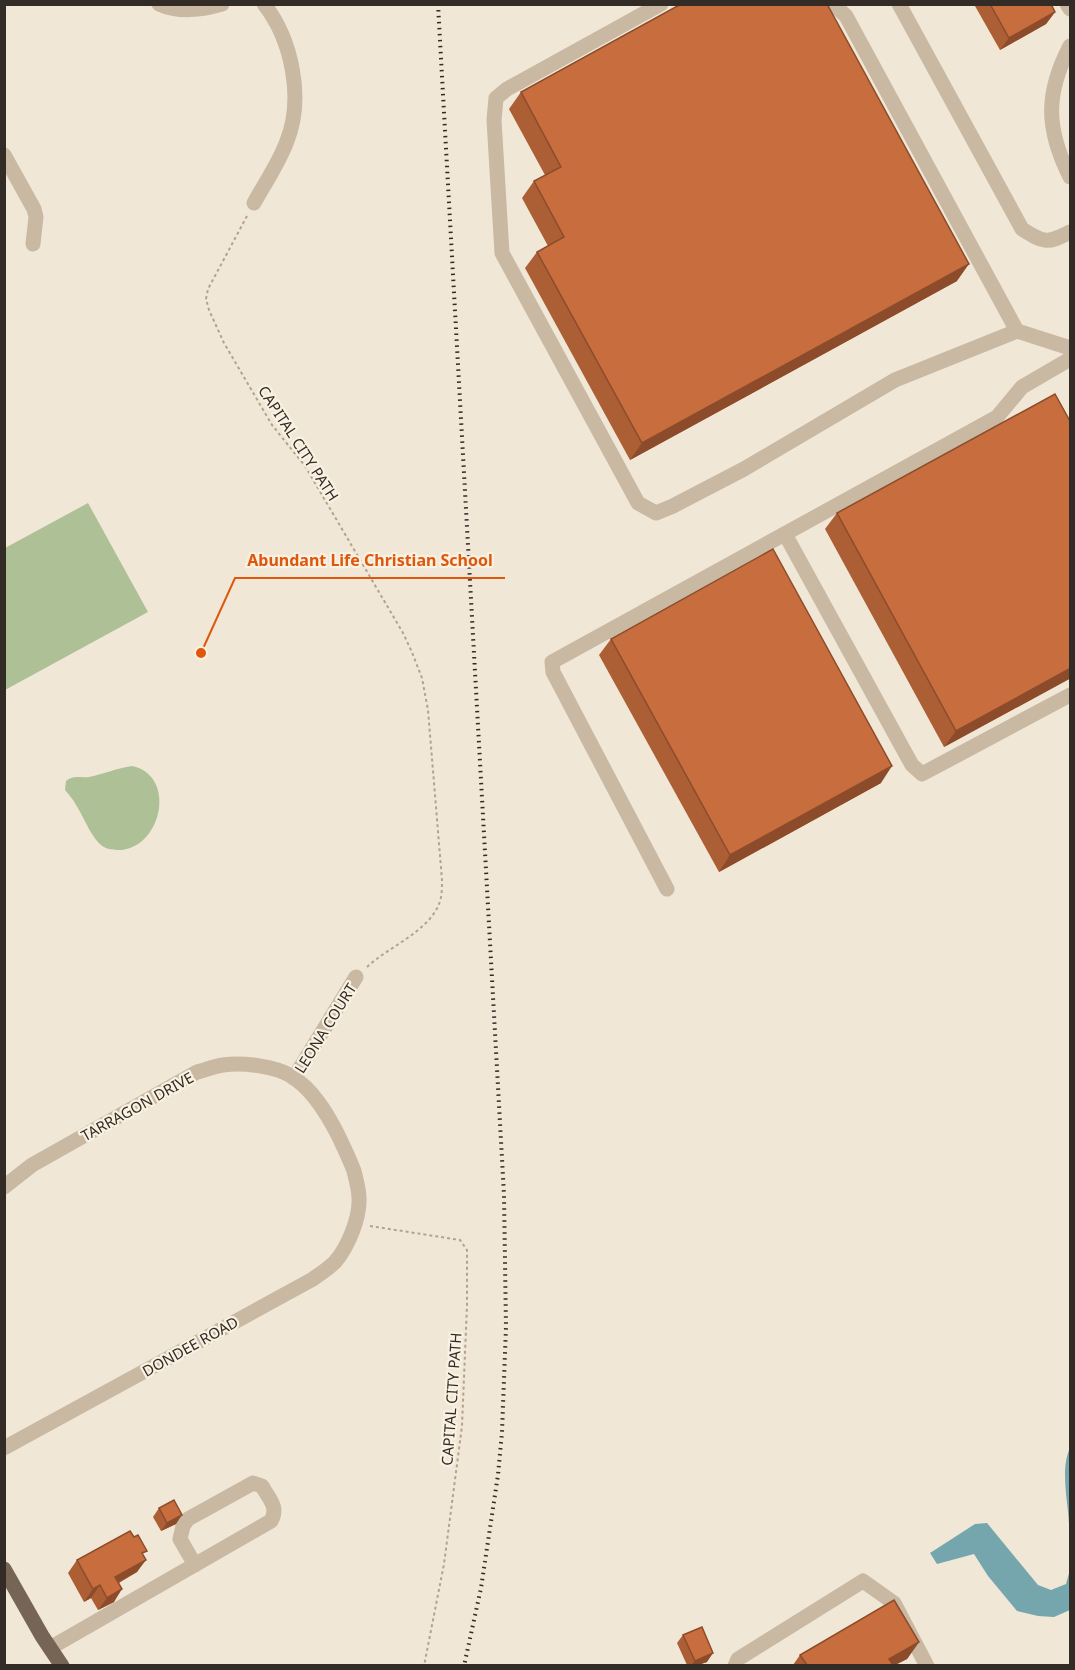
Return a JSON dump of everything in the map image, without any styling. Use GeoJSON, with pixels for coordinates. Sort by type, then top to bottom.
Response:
{"type":"FeatureCollection","features":[{"type":"Feature","properties":{"kind":"main road"},"geometry":{"type":"LineString","coordinates":[[4,1569],[46,1642]]}},
{"type":"Feature","properties":{"kind":"main road"},"geometry":{"type":"LineString","coordinates":[[4,1589],[62,1665]]}},
{"type":"Feature","properties":{"kind":"street"},"geometry":{"type":"LineString","coordinates":[[159,4],[188,11],[222,4]]}},
{"type":"Feature","properties":{"kind":"street"},"geometry":{"type":"LineString","coordinates":[[254,203],[288,140],[295,91],[290,57],[283,37],[264,4]]}},
{"type":"Feature","properties":{"kind":"street"},"geometry":{"type":"LineString","coordinates":[[661,4],[507,89],[496,98],[494,120],[502,252],[638,503],[656,513],[673,506],[744,469],[895,380],[1017,331],[1071,348]]}},
{"type":"Feature","properties":{"kind":"street"},"geometry":{"type":"LineString","coordinates":[[834,4],[846,16],[1017,331]]}},
{"type":"Feature","properties":{"kind":"street"},"geometry":{"type":"LineString","coordinates":[[899,4],[1022,229],[1039,240],[1053,241],[1071,232]]}},
{"type":"Feature","properties":{"kind":"street"},"geometry":{"type":"LineString","coordinates":[[1067,4],[1071,9]]}},
{"type":"Feature","properties":{"kind":"street"},"geometry":{"type":"LineString","coordinates":[[1070,47],[1055,81],[1052,114],[1059,155],[1071,177]]}},
{"type":"Feature","properties":{"kind":"street"},"geometry":{"type":"LineString","coordinates":[[4,155],[36,218],[33,244]]}},
{"type":"Feature","properties":{"kind":"street"},"geometry":{"type":"LineString","coordinates":[[667,889],[553,672],[552,662],[997,417],[1022,387],[1071,359]]}},
{"type":"Feature","properties":{"kind":"street"},"geometry":{"type":"LineString","coordinates":[[785,534],[912,765],[922,774],[1071,695]]}},
{"type":"Feature","properties":{"kind":"street","name":"LEONA COURT"},"geometry":{"type":"LineString","coordinates":[[294,1078],[356,977]]}},
{"type":"Feature","properties":{"kind":"street","name":"TARRAGON DRIVE"},"geometry":{"type":"LineString","coordinates":[[4,1187],[32,1165],[197,1072],[223,1065],[243,1064],[261,1066],[294,1078],[319,1103],[354,1170],[359,1199],[355,1223]]}},
{"type":"Feature","properties":{"kind":"street","name":"DONDEE ROAD"},"geometry":{"type":"LineString","coordinates":[[4,1448],[313,1279],[334,1263],[347,1244],[355,1223]]}},
{"type":"Feature","properties":{"kind":"street"},"geometry":{"type":"LineString","coordinates":[[46,1642],[195,1565],[271,1521],[275,1512],[274,1507],[262,1486],[253,1483],[188,1519],[183,1526],[180,1539],[195,1565]]}},
{"type":"Feature","properties":{"kind":"street"},"geometry":{"type":"LineString","coordinates":[[735,1665],[738,1659],[863,1581],[894,1603],[927,1665]]}},
{"type":"Feature","properties":{"kind":"path","name":"CAPITAL CITY PATH"},"geometry":{"type":"LineString","coordinates":[[254,203],[208,289],[206,299],[209,310],[224,343],[272,425],[305,466],[403,633],[422,678],[428,710],[442,880],[440,903],[422,927],[375,959],[356,977]]}},
{"type":"Feature","properties":{"kind":"path","name":"CAPITAL CITY PATH"},"geometry":{"type":"LineString","coordinates":[[355,1223],[460,1240],[467,1250],[462,1426],[444,1564],[424,1665]]}},
{"type":"Feature","properties":{"kind":"green space"},"geometry":{"type":"Polygon","coordinates":[[[88,503],[148,612],[5,690],[5,548],[88,503]]]}},
{"type":"Feature","properties":{"kind":"green space"},"geometry":{"type":"Polygon","coordinates":[[[132,766],[146,772],[155,782],[159,795],[159,810],[155,824],[147,836],[136,845],[122,850],[108,849],[100,844],[92,834],[65,790],[66,781],[74,777],[89,777],[132,766]]]}},
{"type":"Feature","properties":{"kind":"water"},"geometry":{"type":"Polygon","coordinates":[[[1070,1448],[1070,1566],[1065,1466],[1070,1448]]]}},
{"type":"Feature","properties":{"kind":"water"},"geometry":{"type":"Polygon","coordinates":[[[987,1523],[1038,1585],[1051,1590],[1066,1584],[1070,1570],[1070,1610],[1054,1617],[1017,1611],[988,1576],[974,1554],[937,1564],[930,1553],[975,1524],[987,1523]]]}},
{"type":"Feature","properties":{"kind":"building"},"geometry":{"type":"Polygon","coordinates":[[[681,4],[827,4],[969,264],[642,443],[537,252],[564,237],[534,181],[561,167],[521,92],[681,4]]]}},
{"type":"Feature","properties":{"kind":"building"},"geometry":{"type":"Polygon","coordinates":[[[990,4],[1051,4],[1055,12],[1009,38],[990,4]]]}},
{"type":"Feature","properties":{"kind":"building"},"geometry":{"type":"Polygon","coordinates":[[[1055,394],[1071,423],[1071,668],[956,731],[837,513],[1055,394]]]}},
{"type":"Feature","properties":{"kind":"building"},"geometry":{"type":"Polygon","coordinates":[[[773,549],[892,766],[730,855],[611,639],[773,549]]]}},
{"type":"Feature","properties":{"kind":"building"},"geometry":{"type":"Polygon","coordinates":[[[174,1500],[182,1515],[167,1523],[159,1508],[174,1500]]]}},
{"type":"Feature","properties":{"kind":"building"},"geometry":{"type":"Polygon","coordinates":[[[130,1531],[134,1537],[138,1535],[147,1551],[142,1553],[146,1560],[115,1577],[122,1589],[107,1598],[100,1585],[93,1589],[77,1560],[130,1531]]]}},
{"type":"Feature","properties":{"kind":"building"},"geometry":{"type":"Polygon","coordinates":[[[894,1600],[919,1642],[889,1659],[893,1665],[807,1665],[800,1655],[894,1600]]]}},
{"type":"Feature","properties":{"kind":"building"},"geometry":{"type":"Polygon","coordinates":[[[702,1627],[713,1653],[695,1661],[683,1635],[702,1627]]]}},
{"type":"Feature","properties":{"kind":"railway"},"geometry":{"type":"LineString","coordinates":[[438,4],[504,1195],[506,1327],[502,1432],[481,1588],[464,1666]]}},
{"type":"Feature","properties":{"kind":"place","name":"Abundant Life Christian School"},"geometry":{"type":"Point","coordinates":[201,653]}}]}
